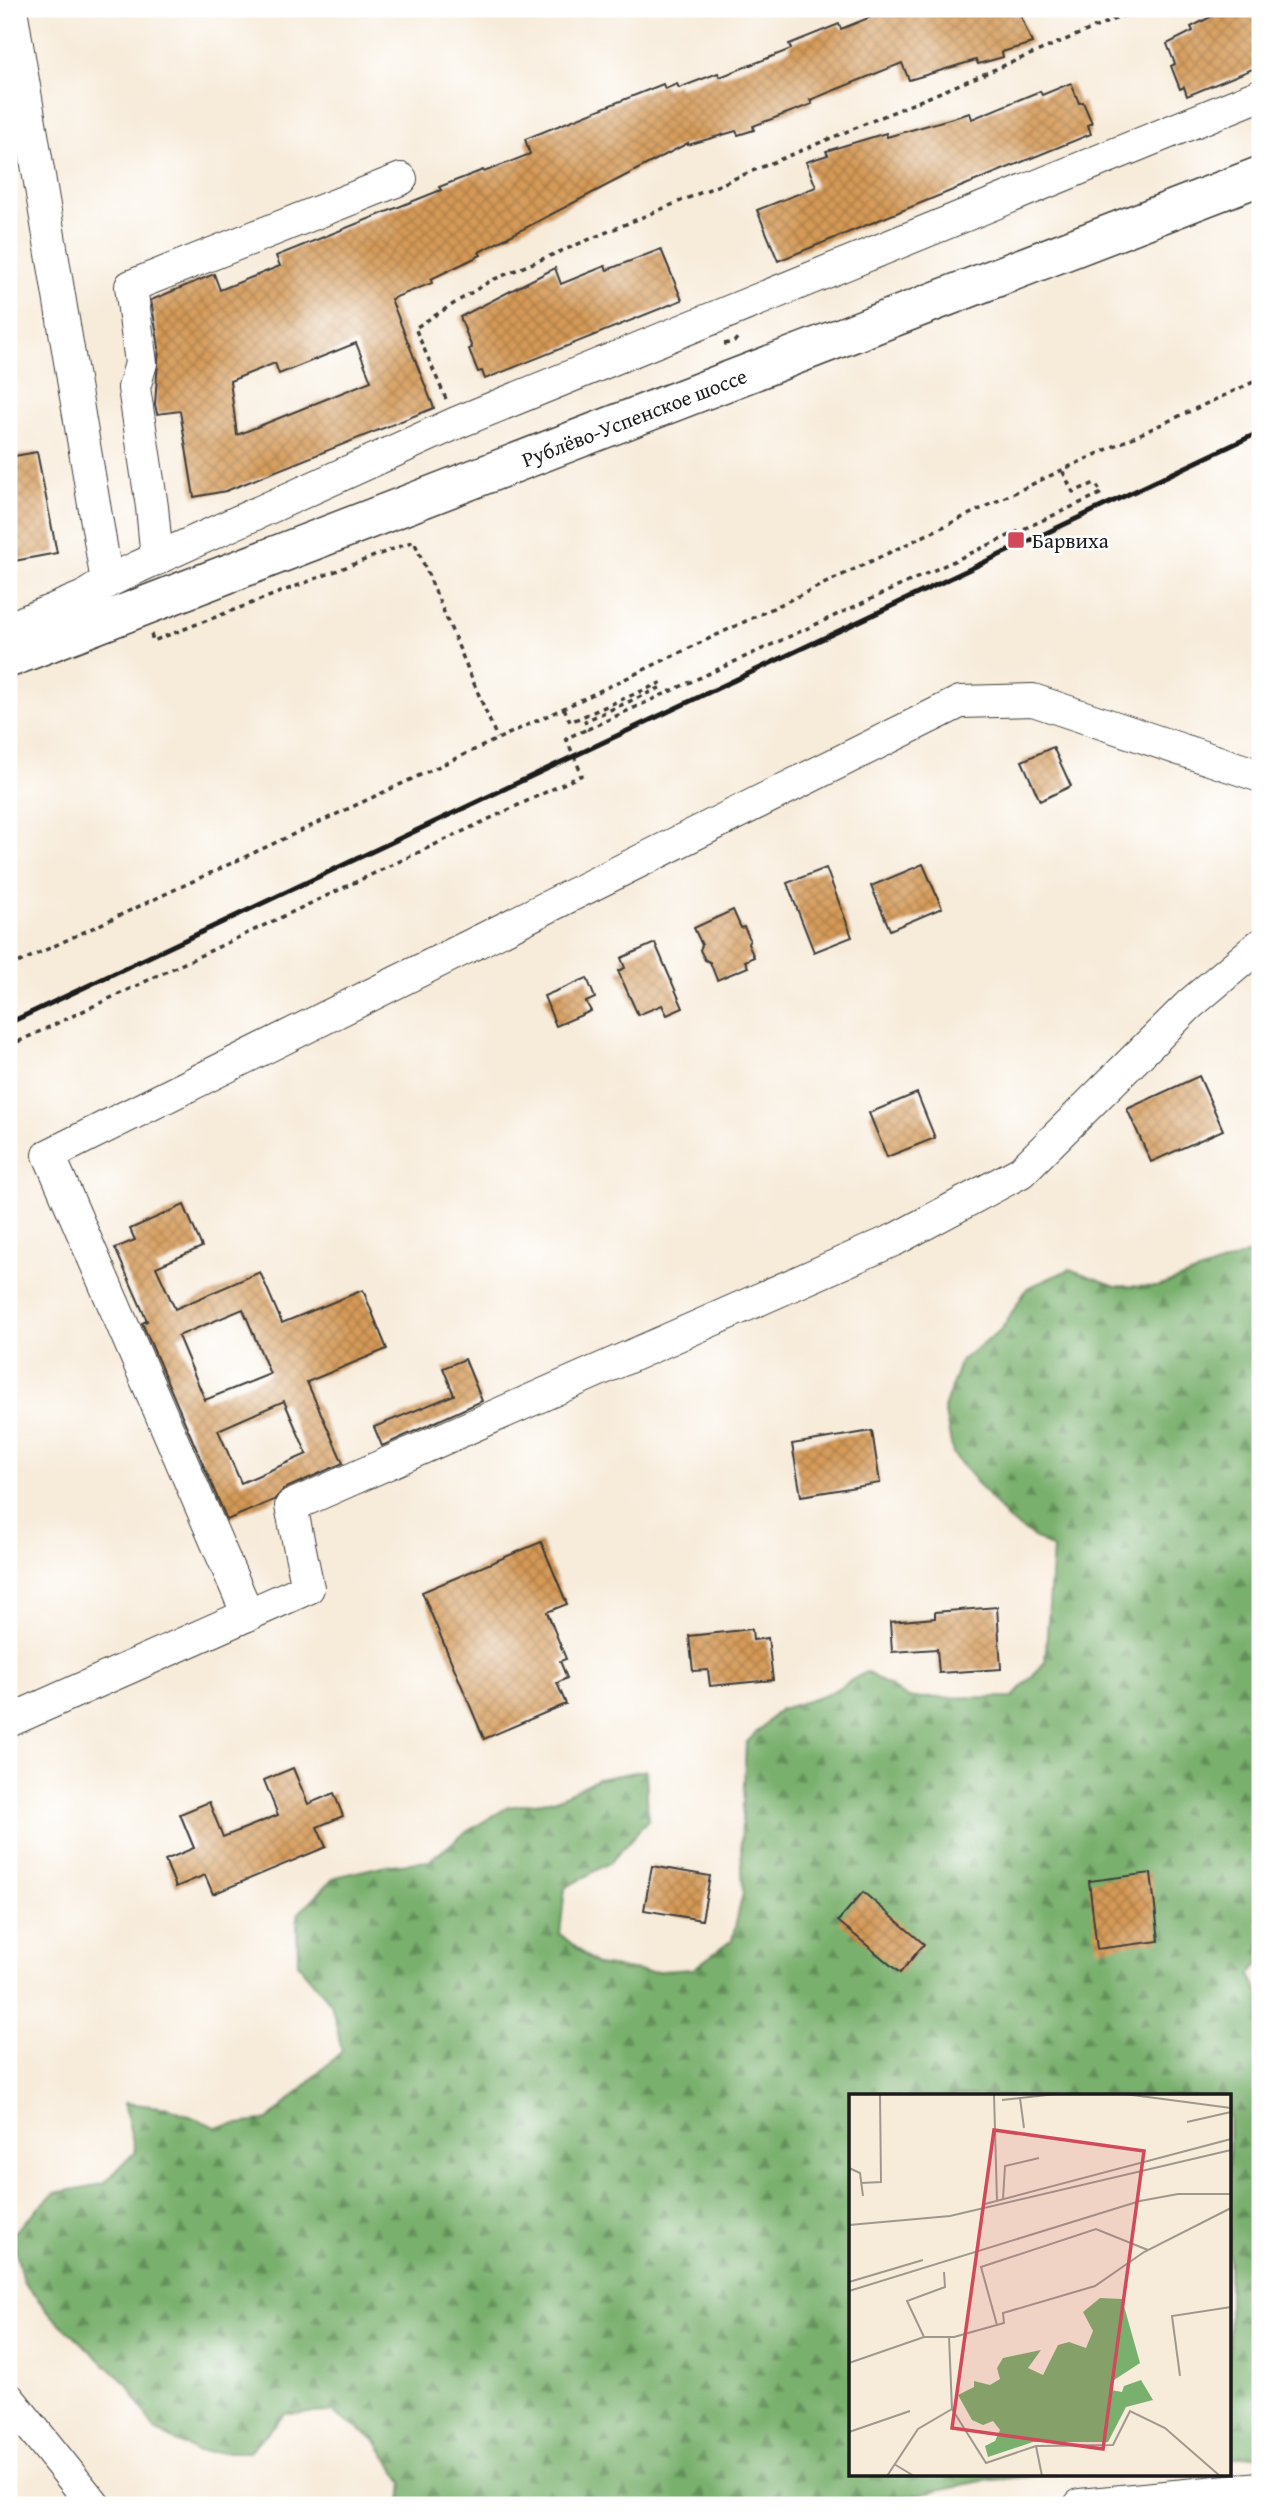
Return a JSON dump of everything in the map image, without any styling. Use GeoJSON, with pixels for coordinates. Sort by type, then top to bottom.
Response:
{"type":"FeatureCollection","features":[{"type":"Feature","properties":{"kind":"main road","name":"Рублёво-Успенское шоссе"},"geometry":{"type":"LineString","coordinates":[[9,658],[1260,176]]}},
{"type":"Feature","properties":{"kind":"street"},"geometry":{"type":"LineString","coordinates":[[11,9],[107,582]]}},
{"type":"Feature","properties":{"kind":"street"},"geometry":{"type":"LineString","coordinates":[[9,628],[84,597],[107,582],[456,423],[1260,94]]}},
{"type":"Feature","properties":{"kind":"street"},"geometry":{"type":"LineString","coordinates":[[157,559],[134,388],[142,363],[131,286],[401,179]]}},
{"type":"Feature","properties":{"kind":"street"},"geometry":{"type":"LineString","coordinates":[[248,1615],[50,1155],[960,702],[1032,701],[1260,776]]}},
{"type":"Feature","properties":{"kind":"street"},"geometry":{"type":"LineString","coordinates":[[9,1721],[308,1588],[291,1506],[895,1239],[1021,1172],[1189,1005],[1260,946]]}},
{"type":"Feature","properties":{"kind":"street"},"geometry":{"type":"LineString","coordinates":[[9,2399],[94,2505]]}},
{"type":"Feature","properties":{"kind":"street"},"geometry":{"type":"LineString","coordinates":[[1080,2505],[1260,2488]]}},
{"type":"Feature","properties":{"kind":"path"},"geometry":{"type":"LineString","coordinates":[[456,423],[415,328],[489,281],[1139,9]]}},
{"type":"Feature","properties":{"kind":"path"},"geometry":{"type":"LineString","coordinates":[[9,967],[1260,379]]}},
{"type":"Feature","properties":{"kind":"path"},"geometry":{"type":"LineString","coordinates":[[9,1046],[582,775],[566,738],[1102,493],[1096,483],[1073,492],[1062,470]]}},
{"type":"Feature","properties":{"kind":"path"},"geometry":{"type":"LineString","coordinates":[[149,630],[153,641],[414,541],[497,738]]}},
{"type":"Feature","properties":{"kind":"path"},"geometry":{"type":"LineString","coordinates":[[564,708],[570,722],[660,683],[662,687],[585,721],[588,729]]}},
{"type":"Feature","properties":{"kind":"green space"},"geometry":{"type":"Polygon","coordinates":[[[1256,1251],[1260,1268],[1260,1962],[1250,1975],[1260,1995],[1260,2455],[1230,2458],[1230,2094],[849,2094],[849,2476],[1035,2476],[982,2481],[863,2505],[401,2505],[403,2482],[376,2441],[332,2412],[285,2414],[249,2452],[197,2452],[155,2430],[129,2386],[55,2319],[23,2282],[12,2234],[54,2193],[103,2184],[135,2152],[124,2103],[170,2108],[216,2127],[268,2120],[342,2051],[331,2003],[298,1964],[297,1915],[335,1877],[382,1866],[429,1861],[466,1832],[508,1807],[555,1800],[597,1779],[646,1770],[648,1820],[611,1862],[565,1888],[560,1934],[597,1965],[646,1972],[693,1969],[732,1940],[743,1893],[741,1843],[746,1743],[779,1710],[826,1695],[866,1672],[909,1698],[1013,1697],[1045,1662],[1053,1549],[1010,1522],[953,1454],[944,1408],[961,1360],[1001,1330],[1027,1288],[1070,1269],[1116,1286],[1157,1287],[1256,1251]]]}},
{"type":"Feature","properties":{"kind":"building"},"geometry":{"type":"Polygon","coordinates":[[[873,9],[1018,9],[1032,43],[1002,52],[1003,57],[978,64],[976,60],[909,80],[902,63],[810,100],[812,104],[753,126],[754,130],[738,135],[736,131],[688,143],[479,252],[481,255],[431,279],[432,283],[391,299],[434,408],[226,491],[194,497],[180,411],[157,414],[155,404],[159,347],[151,300],[214,274],[220,290],[280,266],[276,256],[441,190],[439,187],[530,154],[525,139],[663,84],[665,89],[677,84],[679,88],[718,73],[720,77],[791,49],[789,44],[839,24],[841,29],[876,15],[873,9]],[[356,343],[279,374],[275,363],[230,381],[237,435],[371,381],[356,343]]]}},
{"type":"Feature","properties":{"kind":"building"},"geometry":{"type":"Polygon","coordinates":[[[1226,9],[1260,9],[1260,66],[1187,96],[1184,87],[1180,89],[1171,66],[1175,64],[1167,44],[1193,31],[1191,27],[1226,9]]]}},
{"type":"Feature","properties":{"kind":"building"},"geometry":{"type":"Polygon","coordinates":[[[1071,83],[1079,103],[1083,102],[1092,123],[1088,125],[1091,134],[778,261],[757,210],[816,187],[806,162],[828,155],[826,151],[886,133],[887,137],[970,113],[972,119],[1040,91],[1042,95],[1071,83]]]}},
{"type":"Feature","properties":{"kind":"building"},"geometry":{"type":"Polygon","coordinates":[[[661,249],[682,300],[485,379],[482,371],[478,372],[460,317],[555,268],[561,284],[605,266],[607,270],[661,249]]]}},
{"type":"Feature","properties":{"kind":"building"},"geometry":{"type":"Polygon","coordinates":[[[37,452],[57,553],[9,562],[9,457],[37,452]]]}},
{"type":"Feature","properties":{"kind":"building"},"geometry":{"type":"Polygon","coordinates":[[[1053,747],[1071,786],[1040,801],[1022,761],[1053,747]]]}},
{"type":"Feature","properties":{"kind":"building"},"geometry":{"type":"Polygon","coordinates":[[[923,864],[942,908],[890,930],[871,886],[923,864]]]}},
{"type":"Feature","properties":{"kind":"building"},"geometry":{"type":"Polygon","coordinates":[[[826,868],[852,937],[814,952],[787,883],[826,868]]]}},
{"type":"Feature","properties":{"kind":"building"},"geometry":{"type":"Polygon","coordinates":[[[733,910],[741,928],[744,927],[750,939],[748,944],[754,957],[745,961],[748,967],[717,980],[710,962],[705,960],[700,950],[702,945],[694,928],[733,910]]]}},
{"type":"Feature","properties":{"kind":"building"},"geometry":{"type":"Polygon","coordinates":[[[655,943],[683,1008],[667,1015],[662,1005],[638,1015],[618,971],[625,968],[621,958],[655,943]]]}},
{"type":"Feature","properties":{"kind":"building"},"geometry":{"type":"Polygon","coordinates":[[[587,978],[595,998],[586,1002],[591,1011],[556,1026],[544,996],[587,978]]]}},
{"type":"Feature","properties":{"kind":"building"},"geometry":{"type":"Polygon","coordinates":[[[1199,1076],[1223,1130],[1151,1162],[1127,1109],[1199,1076]]]}},
{"type":"Feature","properties":{"kind":"building"},"geometry":{"type":"Polygon","coordinates":[[[917,1093],[935,1138],[887,1157],[869,1113],[917,1093]]]}},
{"type":"Feature","properties":{"kind":"building"},"geometry":{"type":"Polygon","coordinates":[[[184,1205],[202,1247],[156,1267],[175,1309],[260,1272],[282,1323],[363,1290],[387,1349],[307,1382],[343,1463],[284,1489],[274,1500],[227,1520],[142,1323],[147,1321],[115,1248],[135,1240],[130,1229],[184,1205]],[[243,1309],[178,1336],[205,1400],[270,1374],[243,1309]],[[284,1401],[218,1430],[241,1483],[307,1454],[284,1401]]]}},
{"type":"Feature","properties":{"kind":"building"},"geometry":{"type":"Polygon","coordinates":[[[465,1359],[482,1401],[382,1446],[374,1427],[454,1395],[443,1368],[465,1359]]]}},
{"type":"Feature","properties":{"kind":"building"},"geometry":{"type":"Polygon","coordinates":[[[872,1431],[880,1483],[801,1496],[792,1444],[872,1431]]]}},
{"type":"Feature","properties":{"kind":"building"},"geometry":{"type":"Polygon","coordinates":[[[541,1542],[567,1604],[547,1612],[566,1659],[560,1661],[567,1678],[557,1683],[566,1704],[484,1739],[422,1592],[541,1542]]]}},
{"type":"Feature","properties":{"kind":"building"},"geometry":{"type":"Polygon","coordinates":[[[997,1607],[1001,1669],[939,1673],[937,1649],[892,1652],[890,1622],[935,1618],[935,1612],[997,1607]]]}},
{"type":"Feature","properties":{"kind":"building"},"geometry":{"type":"Polygon","coordinates":[[[752,1629],[753,1640],[768,1638],[773,1680],[710,1686],[708,1670],[693,1671],[689,1636],[752,1629]]]}},
{"type":"Feature","properties":{"kind":"building"},"geometry":{"type":"Polygon","coordinates":[[[293,1768],[308,1804],[334,1793],[343,1816],[317,1827],[326,1847],[213,1894],[205,1875],[176,1887],[165,1860],[194,1848],[180,1814],[209,1802],[223,1837],[278,1815],[264,1780],[293,1768]]]}},
{"type":"Feature","properties":{"kind":"building"},"geometry":{"type":"Polygon","coordinates":[[[652,1866],[710,1876],[702,1920],[644,1910],[652,1866]]]}},
{"type":"Feature","properties":{"kind":"building"},"geometry":{"type":"Polygon","coordinates":[[[1151,1873],[1159,1941],[1097,1949],[1089,1881],[1151,1873]]]}},
{"type":"Feature","properties":{"kind":"building"},"geometry":{"type":"Polygon","coordinates":[[[863,1892],[924,1944],[900,1973],[838,1921],[863,1892]]]}},
{"type":"Feature","properties":{"kind":"railway"},"geometry":{"type":"LineString","coordinates":[[9,1023],[1260,432]]}},
{"type":"Feature","properties":{"kind":"place","name":"Барвиха"},"geometry":{"type":"Point","coordinates":[1016,540]}}]}
